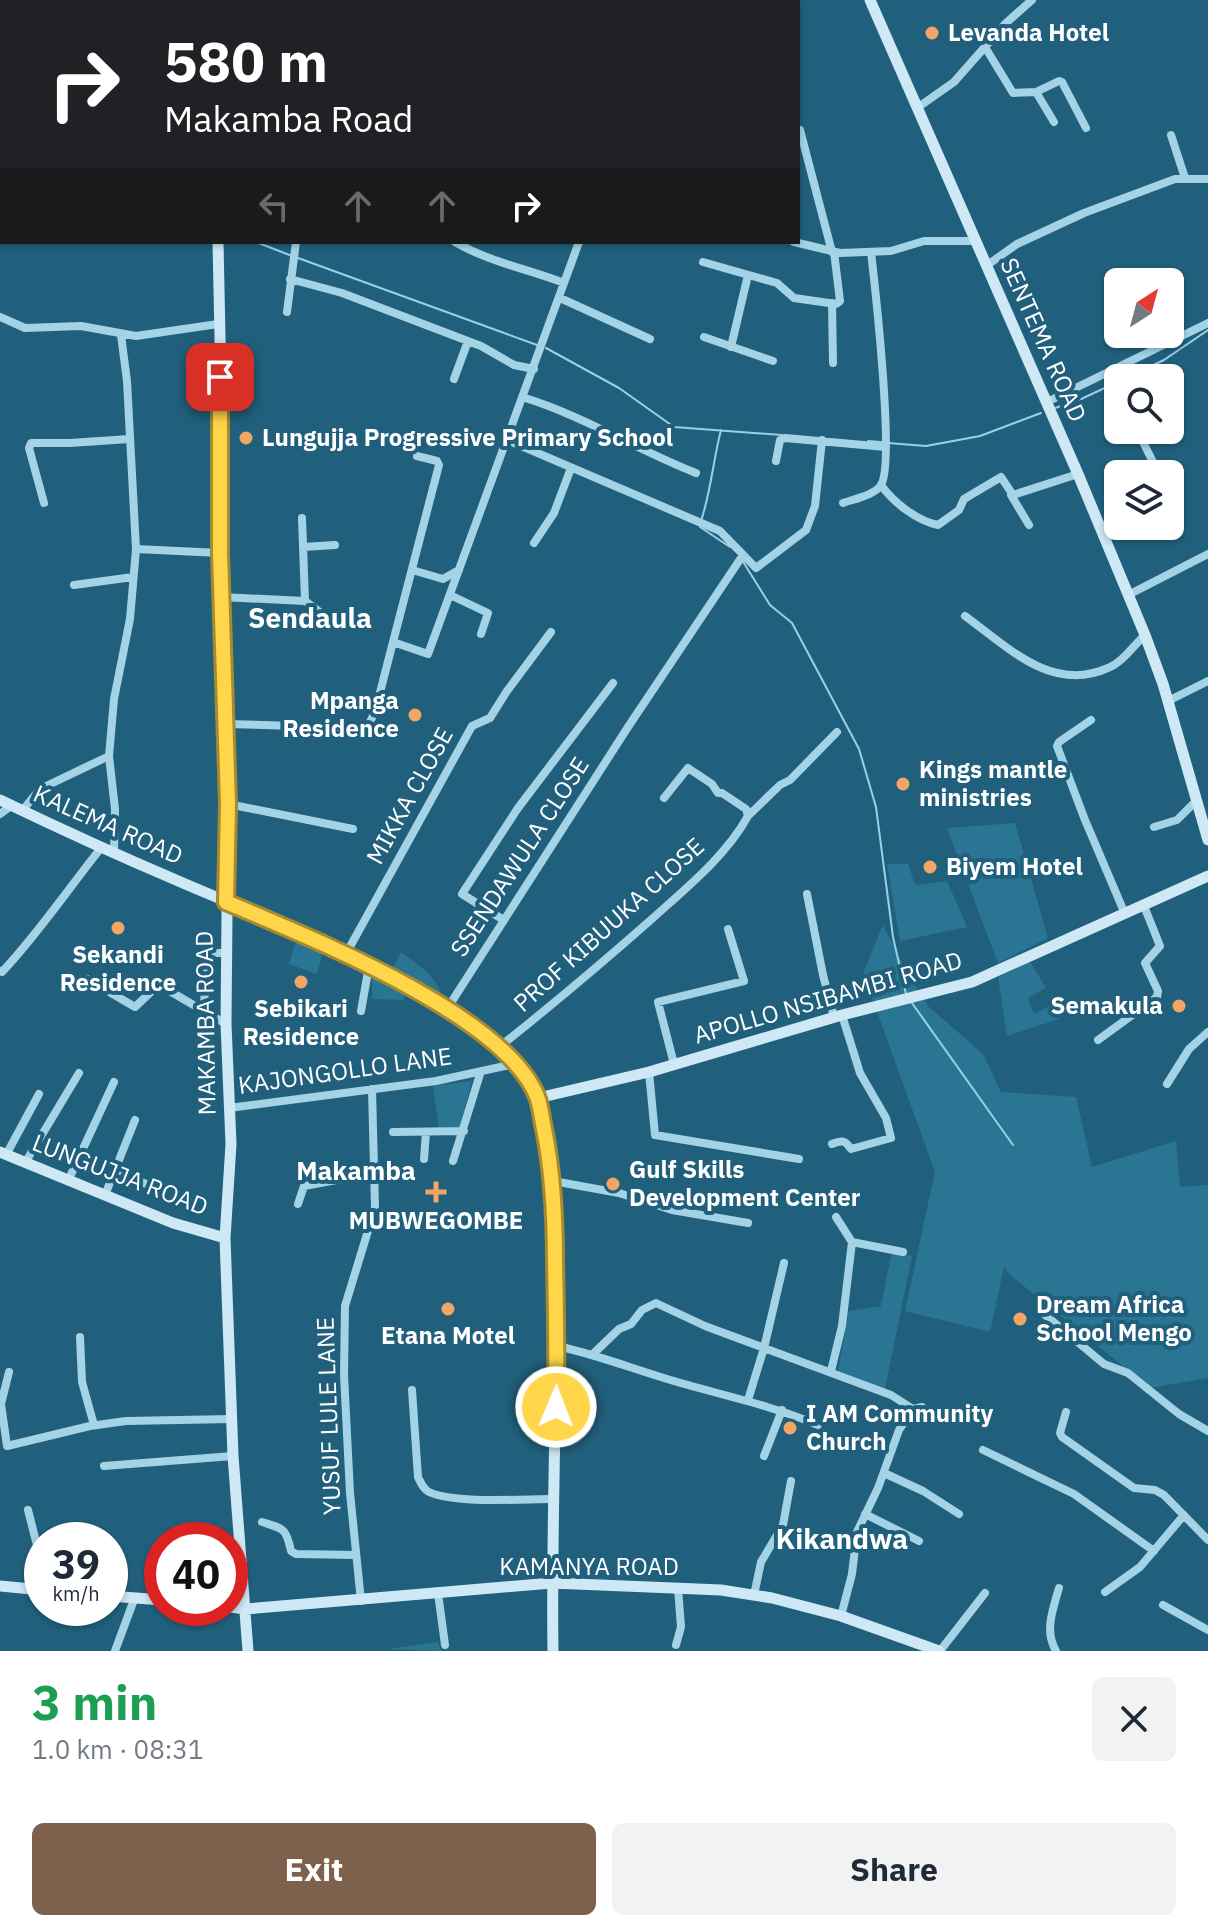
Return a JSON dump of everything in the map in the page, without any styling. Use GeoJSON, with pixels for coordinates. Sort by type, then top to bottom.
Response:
{"type":"FeatureCollection","features":[{"type":"Feature","properties":{"kind":"street","name":"SENTEMA ROAD"},"geometry":{"type":"LineString","coordinates":[[870,0],[1047,402],[1145,635],[1168,701],[1208,840]]}},
{"type":"Feature","properties":{"kind":"street"},"geometry":{"type":"LineString","coordinates":[[917,108],[954,82],[1006,23],[1032,0]]}},
{"type":"Feature","properties":{"kind":"street"},"geometry":{"type":"LineString","coordinates":[[985,47],[1013,93],[1036,92],[1062,82],[1086,128]]}},
{"type":"Feature","properties":{"kind":"street"},"geometry":{"type":"LineString","coordinates":[[1036,92],[1054,122]]}},
{"type":"Feature","properties":{"kind":"street"},"geometry":{"type":"LineString","coordinates":[[703,262],[777,283],[794,298],[838,304],[833,252],[800,130]]}},
{"type":"Feature","properties":{"kind":"street"},"geometry":{"type":"LineString","coordinates":[[1171,135],[1185,178]]}},
{"type":"Feature","properties":{"kind":"street"},"geometry":{"type":"LineString","coordinates":[[986,266],[1030,237],[1098,208],[1168,181],[1208,179]]}},
{"type":"Feature","properties":{"kind":"street"},"geometry":{"type":"LineString","coordinates":[[800,244],[833,252],[871,252],[891,251],[924,241],[975,241]]}},
{"type":"Feature","properties":{"kind":"street"},"geometry":{"type":"LineString","coordinates":[[287,312],[296,244]]}},
{"type":"Feature","properties":{"kind":"street"},"geometry":{"type":"LineString","coordinates":[[393,642],[428,654],[578,244]]}},
{"type":"Feature","properties":{"kind":"street"},"geometry":{"type":"LineString","coordinates":[[466,245],[493,260],[564,283]]}},
{"type":"Feature","properties":{"kind":"street","name":"MAKAMBA ROAD"},"geometry":{"type":"LineString","coordinates":[[218,246],[222,431],[220,553],[228,804],[226,1024],[231,1144],[225,1238],[233,1456],[239,1522]]}},
{"type":"Feature","properties":{"kind":"street"},"geometry":{"type":"LineString","coordinates":[[871,252],[878,308],[885,442],[881,485]]}},
{"type":"Feature","properties":{"kind":"street"},"geometry":{"type":"LineString","coordinates":[[731,347],[748,275]]}},
{"type":"Feature","properties":{"kind":"street"},"geometry":{"type":"LineString","coordinates":[[290,279],[342,293],[468,341],[514,365],[534,369]]}},
{"type":"Feature","properties":{"kind":"street"},"geometry":{"type":"LineString","coordinates":[[560,298],[650,339]]}},
{"type":"Feature","properties":{"kind":"street"},"geometry":{"type":"LineString","coordinates":[[832,303],[833,363]]}},
{"type":"Feature","properties":{"kind":"street"},"geometry":{"type":"LineString","coordinates":[[0,317],[25,328],[81,326],[136,336],[218,324]]}},
{"type":"Feature","properties":{"kind":"street"},"geometry":{"type":"LineString","coordinates":[[1128,364],[1208,323]]}},
{"type":"Feature","properties":{"kind":"street"},"geometry":{"type":"LineString","coordinates":[[114,854],[115,809],[109,756],[114,699],[125,651],[136,549],[127,381],[121,335]]}},
{"type":"Feature","properties":{"kind":"street"},"geometry":{"type":"LineString","coordinates":[[704,337],[773,361]]}},
{"type":"Feature","properties":{"kind":"street"},"geometry":{"type":"LineString","coordinates":[[454,379],[468,341]]}},
{"type":"Feature","properties":{"kind":"street"},"geometry":{"type":"LineString","coordinates":[[1047,402],[1104,376]]}},
{"type":"Feature","properties":{"kind":"street"},"geometry":{"type":"LineString","coordinates":[[522,397],[558,409],[696,473]]}},
{"type":"Feature","properties":{"kind":"street"},"geometry":{"type":"LineString","coordinates":[[776,461],[780,440],[785,438],[885,442]]}},
{"type":"Feature","properties":{"kind":"street"},"geometry":{"type":"LineString","coordinates":[[44,503],[29,448],[31,443],[129,439]]}},
{"type":"Feature","properties":{"kind":"street"},"geometry":{"type":"LineString","coordinates":[[507,440],[720,531],[740,559],[756,568],[806,530],[815,506],[822,440]]}},
{"type":"Feature","properties":{"kind":"street"},"geometry":{"type":"LineString","coordinates":[[226,724],[367,728],[375,712],[439,463],[417,456]]}},
{"type":"Feature","properties":{"kind":"street"},"geometry":{"type":"LineString","coordinates":[[534,543],[554,513],[571,468]]}},
{"type":"Feature","properties":{"kind":"street"},"geometry":{"type":"LineString","coordinates":[[1011,495],[1078,474]]}},
{"type":"Feature","properties":{"kind":"street"},"geometry":{"type":"LineString","coordinates":[[881,485],[917,516],[927,523],[938,525],[959,510],[964,499],[1001,477],[1029,525]]}},
{"type":"Feature","properties":{"kind":"street"},"geometry":{"type":"LineString","coordinates":[[843,503],[881,485]]}},
{"type":"Feature","properties":{"kind":"street"},"geometry":{"type":"LineString","coordinates":[[302,518],[305,601]]}},
{"type":"Feature","properties":{"kind":"street"},"geometry":{"type":"LineString","coordinates":[[303,547],[335,545]]}},
{"type":"Feature","properties":{"kind":"street"},"geometry":{"type":"LineString","coordinates":[[136,549],[220,553]]}},
{"type":"Feature","properties":{"kind":"street"},"geometry":{"type":"LineString","coordinates":[[1128,595],[1208,554]]}},
{"type":"Feature","properties":{"kind":"street","name":"SSENDAWULA CLOSE"},"geometry":{"type":"LineString","coordinates":[[447,1009],[502,919],[740,559]]}},
{"type":"Feature","properties":{"kind":"street"},"geometry":{"type":"LineString","coordinates":[[412,570],[443,579],[460,569]]}},
{"type":"Feature","properties":{"kind":"street"},"geometry":{"type":"LineString","coordinates":[[74,585],[133,577]]}},
{"type":"Feature","properties":{"kind":"street"},"geometry":{"type":"LineString","coordinates":[[450,595],[488,613],[481,634]]}},
{"type":"Feature","properties":{"kind":"street"},"geometry":{"type":"LineString","coordinates":[[222,597],[305,601],[329,619],[354,623]]}},
{"type":"Feature","properties":{"kind":"street"},"geometry":{"type":"LineString","coordinates":[[965,616],[1049,673],[1077,677],[1111,668],[1145,635]]}},
{"type":"Feature","properties":{"kind":"street","name":"MIKKA CLOSE"},"geometry":{"type":"LineString","coordinates":[[346,954],[472,726],[490,718],[551,632]]}},
{"type":"Feature","properties":{"kind":"street"},"geometry":{"type":"LineString","coordinates":[[1168,701],[1208,681]]}},
{"type":"Feature","properties":{"kind":"street"},"geometry":{"type":"LineString","coordinates":[[502,919],[462,894],[518,808],[613,683]]}},
{"type":"Feature","properties":{"kind":"street"},"geometry":{"type":"LineString","coordinates":[[1091,720],[1057,746],[1125,914]]}},
{"type":"Feature","properties":{"kind":"street","name":"PROF KIBUUKA CLOSE"},"geometry":{"type":"LineString","coordinates":[[498,1048],[684,890],[720,853],[748,816],[780,785],[790,780],[837,732]]}},
{"type":"Feature","properties":{"kind":"street"},"geometry":{"type":"LineString","coordinates":[[0,814],[40,789],[109,756]]}},
{"type":"Feature","properties":{"kind":"street"},"geometry":{"type":"LineString","coordinates":[[664,798],[688,768],[712,784],[718,793],[746,809],[748,816]]}},
{"type":"Feature","properties":{"kind":"street"},"geometry":{"type":"LineString","coordinates":[[1154,827],[1177,820],[1196,801]]}},
{"type":"Feature","properties":{"kind":"street"},"geometry":{"type":"LineString","coordinates":[[228,804],[353,829]]}},
{"type":"Feature","properties":{"kind":"street","name":"KALEMA ROAD"},"geometry":{"type":"LineString","coordinates":[[11,806],[346,954],[447,1009],[498,1048],[514,1064],[538,1098],[553,1181],[557,1346],[553,1651]]}},
{"type":"Feature","properties":{"kind":"street"},"geometry":{"type":"LineString","coordinates":[[0,971],[28,944],[101,848]]}},
{"type":"Feature","properties":{"kind":"street","name":"APOLLO NSIBAMBI ROAD"},"geometry":{"type":"LineString","coordinates":[[538,1098],[649,1072],[838,1016],[972,982],[1208,876]]}},
{"type":"Feature","properties":{"kind":"street"},"geometry":{"type":"LineString","coordinates":[[807,894],[823,975],[860,1073],[886,1118],[891,1138],[851,1149],[847,1142],[841,1140],[832,1144]]}},
{"type":"Feature","properties":{"kind":"street"},"geometry":{"type":"LineString","coordinates":[[1098,1040],[1157,997],[1158,991],[1145,963],[1160,946],[1144,906]]}},
{"type":"Feature","properties":{"kind":"street"},"geometry":{"type":"LineString","coordinates":[[674,1064],[658,1002],[744,981],[728,929]]}},
{"type":"Feature","properties":{"kind":"street"},"geometry":{"type":"LineString","coordinates":[[203,1011],[209,957],[211,953],[226,953]]}},
{"type":"Feature","properties":{"kind":"street"},"geometry":{"type":"LineString","coordinates":[[361,1011],[369,966]]}},
{"type":"Feature","properties":{"kind":"street"},"geometry":{"type":"LineString","coordinates":[[87,979],[135,1007],[161,986],[226,1024]]}},
{"type":"Feature","properties":{"kind":"street"},"geometry":{"type":"LineString","coordinates":[[1167,1084],[1189,1049],[1208,1032]]}},
{"type":"Feature","properties":{"kind":"street","name":"KAJONGOLLO LANE"},"geometry":{"type":"LineString","coordinates":[[229,1108],[436,1081],[514,1064]]}},
{"type":"Feature","properties":{"kind":"street"},"geometry":{"type":"LineString","coordinates":[[453,1161],[481,1071]]}},
{"type":"Feature","properties":{"kind":"street"},"geometry":{"type":"LineString","coordinates":[[649,1072],[655,1135],[799,1159]]}},
{"type":"Feature","properties":{"kind":"street"},"geometry":{"type":"LineString","coordinates":[[25,1163],[79,1073]]}},
{"type":"Feature","properties":{"kind":"street"},"geometry":{"type":"LineString","coordinates":[[68,1181],[114,1082]]}},
{"type":"Feature","properties":{"kind":"street","name":"YUSUF LULE LANE"},"geometry":{"type":"LineString","coordinates":[[361,1601],[344,1375],[345,1306],[373,1219],[372,1089]]}},
{"type":"Feature","properties":{"kind":"street"},"geometry":{"type":"LineString","coordinates":[[3,1153],[39,1094]]}},
{"type":"Feature","properties":{"kind":"street"},"geometry":{"type":"LineString","coordinates":[[105,1195],[135,1120]]}},
{"type":"Feature","properties":{"kind":"street"},"geometry":{"type":"LineString","coordinates":[[393,1132],[464,1131]]}},
{"type":"Feature","properties":{"kind":"street"},"geometry":{"type":"LineString","coordinates":[[424,1159],[426,1132]]}},
{"type":"Feature","properties":{"kind":"street","name":"LUNGUJJA ROAD"},"geometry":{"type":"LineString","coordinates":[[3,1153],[173,1223],[225,1238]]}},
{"type":"Feature","properties":{"kind":"street"},"geometry":{"type":"LineString","coordinates":[[115,1171],[146,1184]]}},
{"type":"Feature","properties":{"kind":"street"},"geometry":{"type":"LineString","coordinates":[[298,1204],[304,1186],[374,1173]]}},
{"type":"Feature","properties":{"kind":"street"},"geometry":{"type":"LineString","coordinates":[[553,1181],[619,1193],[672,1210],[748,1223]]}},
{"type":"Feature","properties":{"kind":"street"},"geometry":{"type":"LineString","coordinates":[[831,1371],[842,1326],[852,1242],[836,1217]]}},
{"type":"Feature","properties":{"kind":"street"},"geometry":{"type":"LineString","coordinates":[[852,1242],[903,1252]]}},
{"type":"Feature","properties":{"kind":"street"},"geometry":{"type":"LineString","coordinates":[[748,1400],[784,1263]]}},
{"type":"Feature","properties":{"kind":"street"},"geometry":{"type":"LineString","coordinates":[[593,1354],[619,1329],[631,1324],[642,1310],[656,1303],[705,1326],[831,1371],[917,1408],[899,1430],[884,1473],[857,1532],[852,1574],[841,1616]]}},
{"type":"Feature","properties":{"kind":"street"},"geometry":{"type":"LineString","coordinates":[[1044,1314],[1104,1364],[1128,1373],[1179,1414],[1208,1431]]}},
{"type":"Feature","properties":{"kind":"street"},"geometry":{"type":"LineString","coordinates":[[80,1337],[82,1382],[94,1425]]}},
{"type":"Feature","properties":{"kind":"street"},"geometry":{"type":"LineString","coordinates":[[557,1346],[782,1410],[818,1425]]}},
{"type":"Feature","properties":{"kind":"street"},"geometry":{"type":"LineString","coordinates":[[9,1372],[1,1404],[7,1446],[94,1425],[126,1421],[232,1419]]}},
{"type":"Feature","properties":{"kind":"street"},"geometry":{"type":"LineString","coordinates":[[412,1390],[418,1477],[424,1489],[458,1498],[553,1499]]}},
{"type":"Feature","properties":{"kind":"street"},"geometry":{"type":"LineString","coordinates":[[764,1456],[782,1410]]}},
{"type":"Feature","properties":{"kind":"street"},"geometry":{"type":"LineString","coordinates":[[1066,1412],[1060,1433],[1062,1437],[1134,1488],[1160,1492],[1208,1540]]}},
{"type":"Feature","properties":{"kind":"street"},"geometry":{"type":"LineString","coordinates":[[983,1450],[1074,1494],[1154,1551]]}},
{"type":"Feature","properties":{"kind":"street"},"geometry":{"type":"LineString","coordinates":[[104,1466],[233,1456]]}},
{"type":"Feature","properties":{"kind":"street"},"geometry":{"type":"LineString","coordinates":[[884,1473],[923,1491],[959,1514]]}},
{"type":"Feature","properties":{"kind":"street"},"geometry":{"type":"LineString","coordinates":[[754,1595],[761,1562],[783,1525],[791,1481]]}},
{"type":"Feature","properties":{"kind":"street"},"geometry":{"type":"LineString","coordinates":[[28,1510],[31,1522]]}},
{"type":"Feature","properties":{"kind":"street"},"geometry":{"type":"LineString","coordinates":[[865,1514],[919,1541]]}},
{"type":"Feature","properties":{"kind":"street"},"geometry":{"type":"LineString","coordinates":[[1105,1592],[1140,1567],[1184,1515]]}},
{"type":"Feature","properties":{"kind":"street"},"geometry":{"type":"LineString","coordinates":[[262,1522],[283,1529],[291,1551],[296,1554],[356,1555]]}},
{"type":"Feature","properties":{"kind":"street","name":"KAMANYA ROAD"},"geometry":{"type":"LineString","coordinates":[[248,1609],[552,1583],[721,1590],[841,1616],[916,1648],[940,1651]]}},
{"type":"Feature","properties":{"kind":"street"},"geometry":{"type":"LineString","coordinates":[[0,1586],[24,1588]]}},
{"type":"Feature","properties":{"kind":"street"},"geometry":{"type":"LineString","coordinates":[[676,1645],[681,1627],[678,1588]]}},
{"type":"Feature","properties":{"kind":"street"},"geometry":{"type":"LineString","coordinates":[[1056,1651],[1049,1627],[1059,1588]]}},
{"type":"Feature","properties":{"kind":"street"},"geometry":{"type":"LineString","coordinates":[[438,1593],[445,1645]]}},
{"type":"Feature","properties":{"kind":"street"},"geometry":{"type":"LineString","coordinates":[[940,1651],[985,1593]]}},
{"type":"Feature","properties":{"kind":"street"},"geometry":{"type":"LineString","coordinates":[[128,1597],[144,1598]]}},
{"type":"Feature","properties":{"kind":"street"},"geometry":{"type":"LineString","coordinates":[[115,1651],[135,1597]]}},
{"type":"Feature","properties":{"kind":"street"},"geometry":{"type":"LineString","coordinates":[[1163,1605],[1208,1630]]}},
{"type":"Feature","properties":{"kind":"street","name":"MAKAMBA ROAD"},"geometry":{"type":"LineString","coordinates":[[247,1626],[248,1651]]}},
{"type":"Feature","properties":{"kind":"shaded area"},"geometry":{"type":"Polygon","coordinates":[[[1015,823],[1048,938],[998,963],[947,828],[1015,823]]]}},
{"type":"Feature","properties":{"kind":"shaded area"},"geometry":{"type":"Polygon","coordinates":[[[887,864],[908,864],[915,885],[947,881],[967,927],[900,941],[887,864]]]}},
{"type":"Feature","properties":{"kind":"shaded area"},"geometry":{"type":"Polygon","coordinates":[[[883,925],[907,973],[929,1007],[983,1054],[1001,1092],[1076,1097],[1092,1167],[1176,1141],[1180,1187],[1208,1185],[1208,1378],[1150,1388],[1004,1267],[990,1332],[905,1311],[935,1172],[863,973],[883,925]]]}},
{"type":"Feature","properties":{"kind":"shaded area"},"geometry":{"type":"Polygon","coordinates":[[[297,938],[323,951],[317,974],[289,964],[297,938]]]}},
{"type":"Feature","properties":{"kind":"shaded area"},"geometry":{"type":"Polygon","coordinates":[[[401,952],[432,978],[443,1000],[392,969],[401,952]]]}},
{"type":"Feature","properties":{"kind":"shaded area"},"geometry":{"type":"Polygon","coordinates":[[[1030,962],[1046,988],[1028,998],[1034,1014],[1053,1004],[1059,1019],[1007,1036],[998,977],[1030,962]]]}},
{"type":"Feature","properties":{"kind":"shaded area"},"geometry":{"type":"Polygon","coordinates":[[[372,975],[405,994],[403,1000],[372,999],[372,975]]]}},
{"type":"Feature","properties":{"kind":"shaded area"},"geometry":{"type":"Polygon","coordinates":[[[472,1081],[459,1127],[439,1127],[433,1086],[472,1081]]]}},
{"type":"Feature","properties":{"kind":"shaded area"},"geometry":{"type":"Polygon","coordinates":[[[892,1251],[912,1256],[885,1389],[838,1371],[849,1311],[881,1306],[892,1251]]]}},
{"type":"Feature","properties":{"kind":"shaded area"},"geometry":{"type":"Polygon","coordinates":[[[438,1642],[441,1651],[388,1649],[438,1642]]]}},
{"type":"Feature","properties":{"kind":"waterway"},"geometry":{"type":"LineString","coordinates":[[261,244],[292,256]]}},
{"type":"Feature","properties":{"kind":"waterway"},"geometry":{"type":"LineString","coordinates":[[298,258],[537,345]]}},
{"type":"Feature","properties":{"kind":"waterway"},"geometry":{"type":"LineString","coordinates":[[1156,364],[1208,330]]}},
{"type":"Feature","properties":{"kind":"waterway"},"geometry":{"type":"LineString","coordinates":[[546,348],[619,388],[674,427],[782,435]]}},
{"type":"Feature","properties":{"kind":"waterway"},"geometry":{"type":"LineString","coordinates":[[1055,408],[1104,388]]}},
{"type":"Feature","properties":{"kind":"waterway"},"geometry":{"type":"LineString","coordinates":[[888,443],[926,446],[980,436],[1041,413]]}},
{"type":"Feature","properties":{"kind":"waterway"},"geometry":{"type":"LineString","coordinates":[[701,521],[721,430]]}},
{"type":"Feature","properties":{"kind":"waterway"},"geometry":{"type":"LineString","coordinates":[[868,441],[881,442]]}},
{"type":"Feature","properties":{"kind":"waterway"},"geometry":{"type":"LineString","coordinates":[[700,527],[730,547]]}},
{"type":"Feature","properties":{"kind":"waterway"},"geometry":{"type":"LineString","coordinates":[[742,560],[770,605],[792,623],[859,749],[876,807],[893,937],[906,994]]}},
{"type":"Feature","properties":{"kind":"waterway"},"geometry":{"type":"LineString","coordinates":[[912,1003],[1013,1145]]}},
{"type":"Feature","properties":{"kind":"place","name":"Levanda Hotel"},"geometry":{"type":"Point","coordinates":[932,33]}},
{"type":"Feature","properties":{"kind":"place","name":"Lungujja Progressive Primary School"},"geometry":{"type":"Point","coordinates":[246,438]}},
{"type":"Feature","properties":{"kind":"place","name":"Mpanga Residence"},"geometry":{"type":"Point","coordinates":[415,715]}},
{"type":"Feature","properties":{"kind":"place","name":"Kings mantle ministries"},"geometry":{"type":"Point","coordinates":[903,784]}},
{"type":"Feature","properties":{"kind":"place","name":"Biyem Hotel"},"geometry":{"type":"Point","coordinates":[930,867]}},
{"type":"Feature","properties":{"kind":"place","name":"Sekandi Residence"},"geometry":{"type":"Point","coordinates":[118,928]}},
{"type":"Feature","properties":{"kind":"place","name":"Sebikari Residence"},"geometry":{"type":"Point","coordinates":[301,982]}},
{"type":"Feature","properties":{"kind":"place","name":"Semakula"},"geometry":{"type":"Point","coordinates":[1179,1006]}},
{"type":"Feature","properties":{"kind":"place","name":"Gulf Skills Development Center"},"geometry":{"type":"Point","coordinates":[613,1184]}},
{"type":"Feature","properties":{"kind":"place","name":"MUBWEGOMBE"},"geometry":{"type":"Point","coordinates":[436,1192]}},
{"type":"Feature","properties":{"kind":"place","name":"Etana Motel"},"geometry":{"type":"Point","coordinates":[448,1309]}},
{"type":"Feature","properties":{"kind":"place","name":"Dream Africa School Mengo"},"geometry":{"type":"Point","coordinates":[1020,1319]}},
{"type":"Feature","properties":{"kind":"place","name":"I AM Community Church"},"geometry":{"type":"Point","coordinates":[790,1428]}},
{"type":"Feature","properties":{"kind":"district","name":"Sendaula"},"geometry":{"type":"Point","coordinates":[310,618]}},
{"type":"Feature","properties":{"kind":"district","name":"Makamba"},"geometry":{"type":"Point","coordinates":[356,1171]}},
{"type":"Feature","properties":{"kind":"district","name":"Kikandwa"},"geometry":{"type":"Point","coordinates":[842,1539]}},
{"type":"Feature","properties":{"kind":"route"},"geometry":{"type":"LineString","coordinates":[[220,377],[220,553],[228,804],[226,902],[346,954],[417,991],[447,1009],[498,1048],[527,1081],[538,1098],[553,1181],[556,1407]]}}]}
